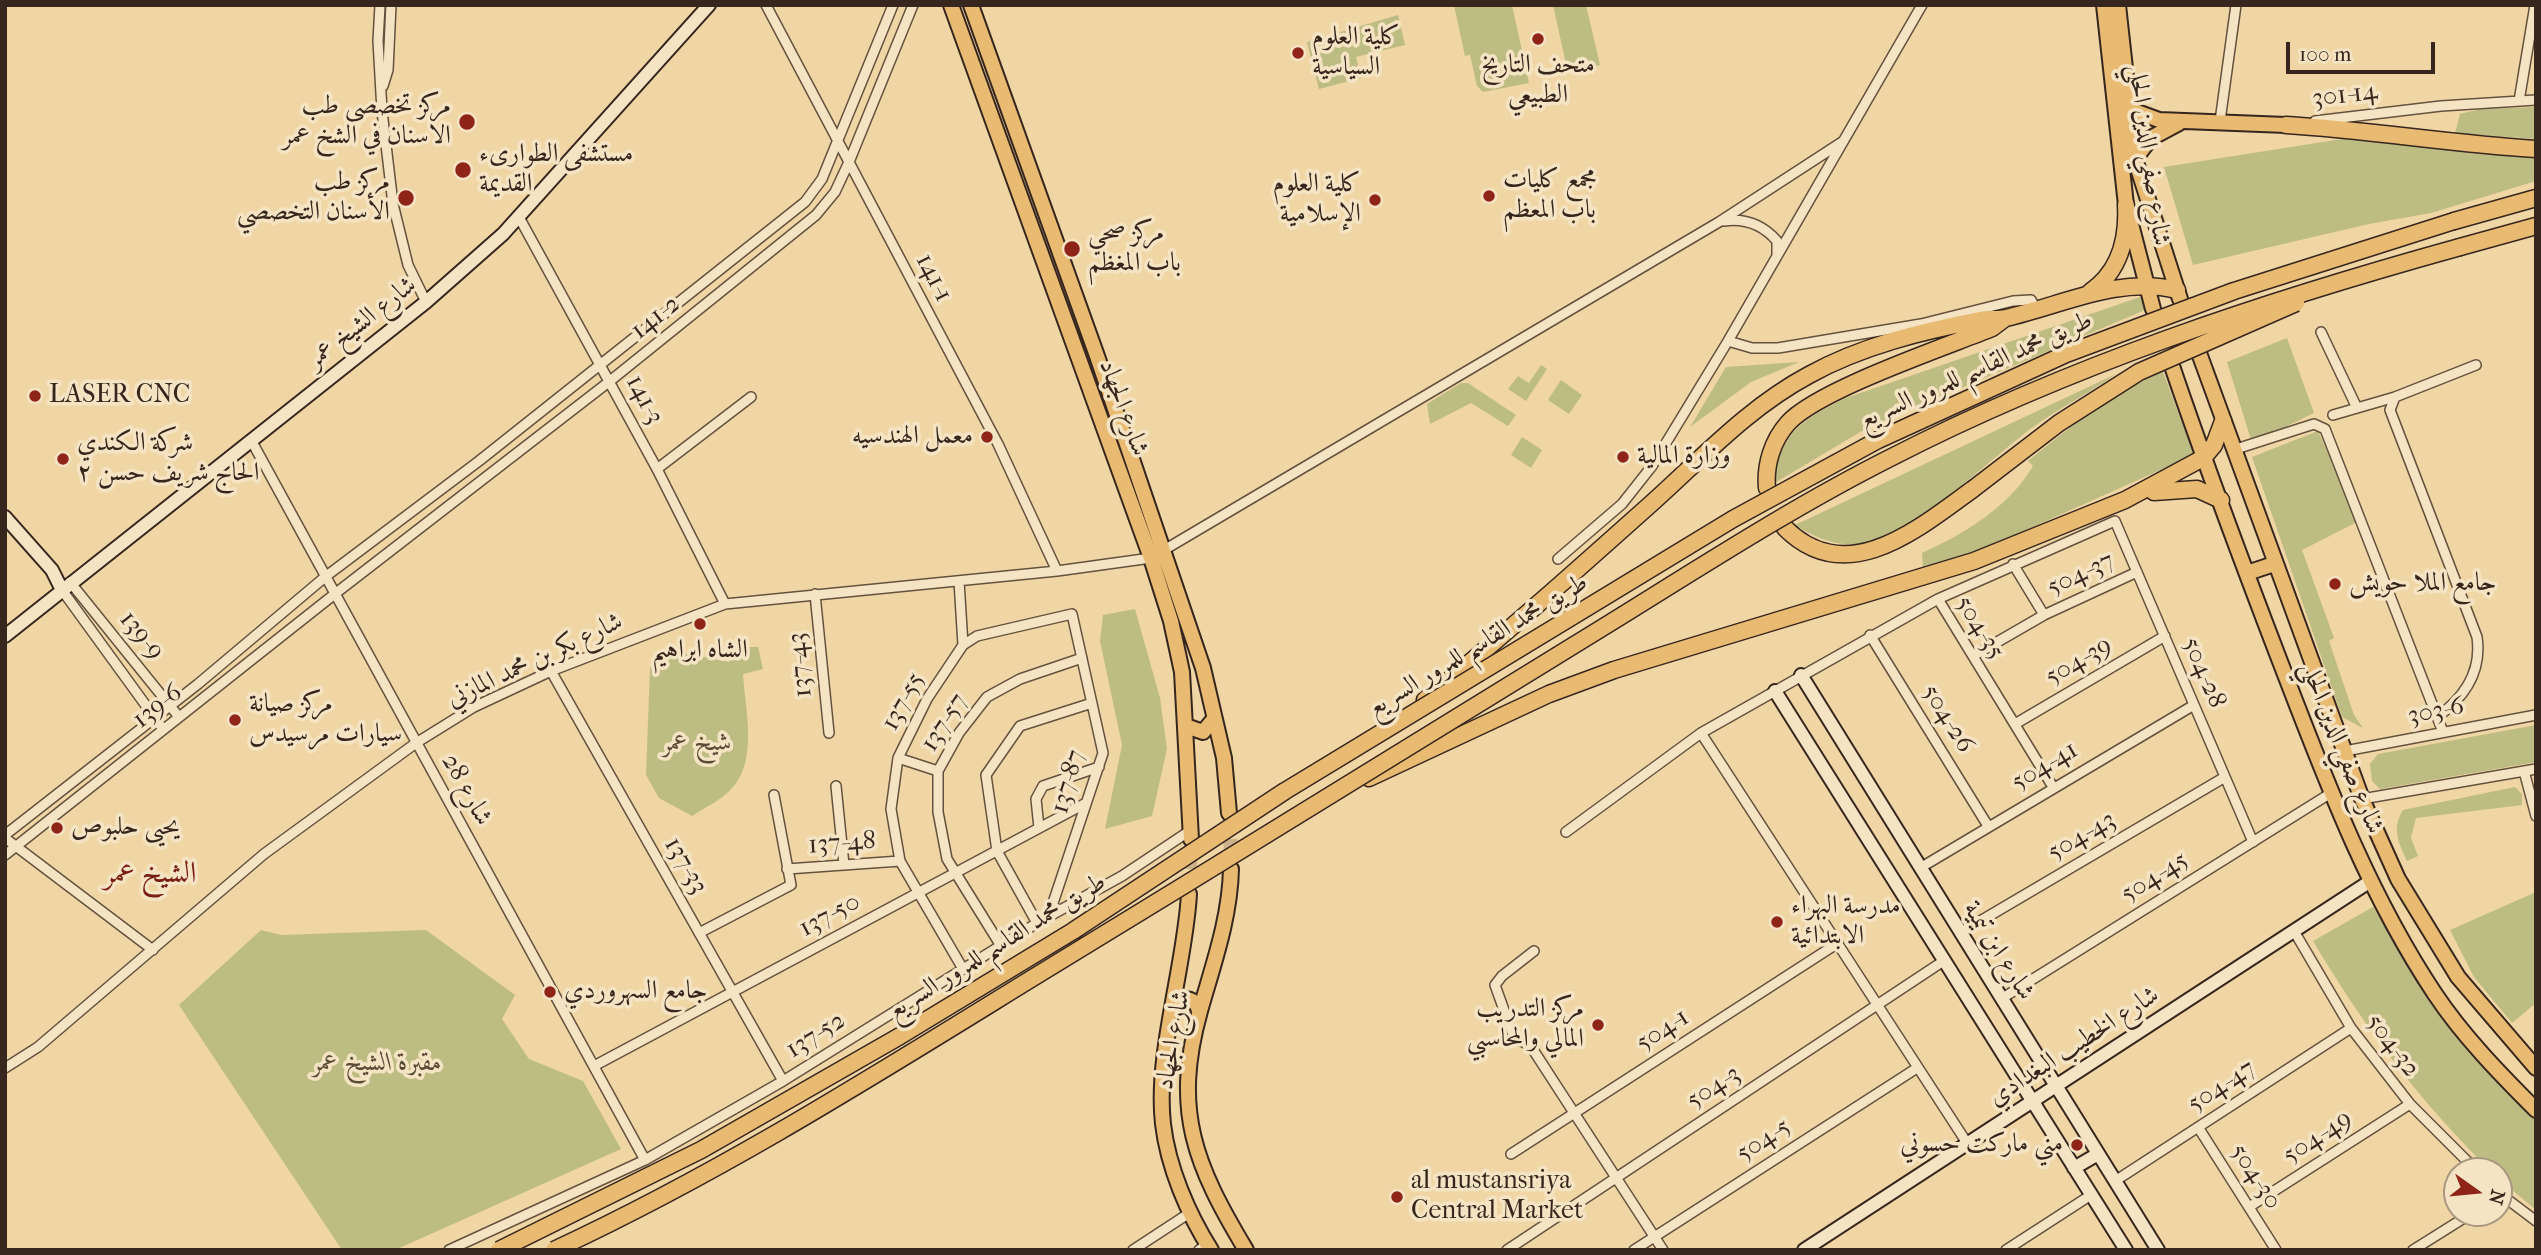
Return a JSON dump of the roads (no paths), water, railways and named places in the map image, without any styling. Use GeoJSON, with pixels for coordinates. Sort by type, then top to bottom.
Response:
{"type":"FeatureCollection","features":[{"type":"Feature","properties":{"kind":"highway"},"geometry":{"type":"LineString","coordinates":[[2286,125],[2353,129],[2460,145],[2536,149]]}},
{"type":"Feature","properties":{"kind":"highway","name":"طريق محمد القاسم للمرور السريع"},"geometry":{"type":"LineString","coordinates":[[499,1250],[701,1150],[900,1036],[1073,931],[1285,791],[1732,519],[1878,440],[2079,349],[2245,287],[2536,198]]}},
{"type":"Feature","properties":{"kind":"highway"},"geometry":{"type":"LineString","coordinates":[[2085,296],[2099,286],[2119,257],[2127,223],[2126,205]]}},
{"type":"Feature","properties":{"kind":"highway","name":"طريق محمد القاسم للمرور السريع"},"geometry":{"type":"LineString","coordinates":[[554,1250],[713,1170],[1335,793],[1745,538],[1892,457],[1972,418],[2071,376],[2244,310],[2536,226]]}},
{"type":"Feature","properties":{"kind":"highway"},"geometry":{"type":"LineString","coordinates":[[1785,528],[1809,546],[1822,551],[1849,555],[1866,553],[1900,538],[1973,489],[2060,423],[2139,372],[2364,274]]}},
{"type":"Feature","properties":{"kind":"highway"},"geometry":{"type":"LineString","coordinates":[[1392,726],[1481,654],[1745,417],[1810,374],[1876,346],[1929,331],[1985,319],[2004,319],[2125,286],[2145,285],[2179,294]]}},
{"type":"Feature","properties":{"kind":"highway"},"geometry":{"type":"LineString","coordinates":[[1767,488],[1769,457],[1776,440],[1789,422],[1806,409],[1843,389],[1992,328],[2004,319]]}},
{"type":"Feature","properties":{"kind":"highway"},"geometry":{"type":"LineString","coordinates":[[1335,793],[1549,694],[1741,629],[1974,561],[2124,500],[2203,458],[2214,445],[2223,421]]}},
{"type":"Feature","properties":{"kind":"highway"},"geometry":{"type":"LineString","coordinates":[[2124,500],[2160,490],[2181,488],[2197,489],[2221,500]]}},
{"type":"Feature","properties":{"kind":"main road","name":"شارع الجهاد"},"geometry":{"type":"LineString","coordinates":[[951,5],[989,117],[1050,274],[1171,621],[1182,672],[1191,835]]}},
{"type":"Feature","properties":{"kind":"main road","name":"شارع الجهاد"},"geometry":{"type":"LineString","coordinates":[[971,5],[1164,550],[1203,668],[1224,758],[1229,813]]}},
{"type":"Feature","properties":{"kind":"main road","name":"شارع صفي الدين الحلي"},"geometry":{"type":"LineString","coordinates":[[2104,5],[2126,205],[2153,309]]}},
{"type":"Feature","properties":{"kind":"main road","name":"شارع صفي الدين الحلي"},"geometry":{"type":"LineString","coordinates":[[2118,5],[2135,159],[2179,294]]}},
{"type":"Feature","properties":{"kind":"main road"},"geometry":{"type":"LineString","coordinates":[[2129,109],[2147,118],[2286,125]]}},
{"type":"Feature","properties":{"kind":"main road"},"geometry":{"type":"LineString","coordinates":[[2126,205],[2129,176],[2135,159],[2151,138],[2183,121]]}},
{"type":"Feature","properties":{"kind":"main road"},"geometry":{"type":"LineString","coordinates":[[1050,274],[1063,266]]}},
{"type":"Feature","properties":{"kind":"main road","name":"شارع صفي الدين الحلي"},"geometry":{"type":"LineString","coordinates":[[2199,353],[2361,799],[2398,879],[2458,977],[2536,1068]]}},
{"type":"Feature","properties":{"kind":"main road","name":"شارع صفي الدين الحلي"},"geometry":{"type":"LineString","coordinates":[[2172,366],[2203,458],[2331,793],[2369,881],[2436,995],[2479,1051],[2536,1110]]}},
{"type":"Feature","properties":{"kind":"main road"},"geometry":{"type":"LineString","coordinates":[[2247,573],[2274,564]]}},
{"type":"Feature","properties":{"kind":"main road"},"geometry":{"type":"LineString","coordinates":[[1185,726],[1203,732],[1214,719]]}},
{"type":"Feature","properties":{"kind":"main road","name":"شارع الجهاد"},"geometry":{"type":"LineString","coordinates":[[1231,869],[1217,955],[1199,1014],[1187,1076],[1187,1113],[1200,1166],[1247,1250]]}},
{"type":"Feature","properties":{"kind":"main road","name":"شارع الجهاد"},"geometry":{"type":"LineString","coordinates":[[1189,894],[1184,953],[1172,1007],[1163,1124],[1179,1184],[1206,1248]]}},
{"type":"Feature","properties":{"kind":"main road"},"geometry":{"type":"LineString","coordinates":[[1172,1007],[1180,1000],[1191,1000],[1196,1004],[1199,1014]]}},
{"type":"Feature","properties":{"kind":"street"},"geometry":{"type":"LineString","coordinates":[[380,5],[378,41],[383,86],[382,111],[393,204],[408,265],[426,302]]}},
{"type":"Feature","properties":{"kind":"street"},"geometry":{"type":"LineString","coordinates":[[383,86],[388,70],[391,5]]}},
{"type":"Feature","properties":{"kind":"street","name":"شارع الشيخ عمر"},"geometry":{"type":"LineString","coordinates":[[5,636],[426,302],[520,219],[709,5]]}},
{"type":"Feature","properties":{"kind":"street","name":"141-1"},"geometry":{"type":"LineString","coordinates":[[766,5],[998,444],[1057,571]]}},
{"type":"Feature","properties":{"kind":"street","name":"141-2"},"geometry":{"type":"LineString","coordinates":[[326,577],[479,461],[600,362],[805,202],[822,179],[893,5]]}},
{"type":"Feature","properties":{"kind":"street","name":"141-2"},"geometry":{"type":"LineString","coordinates":[[336,593],[610,381],[817,215],[835,192],[849,162],[913,5]]}},
{"type":"Feature","properties":{"kind":"street"},"geometry":{"type":"LineString","coordinates":[[1558,559],[1636,489],[1728,341],[1922,5]]}},
{"type":"Feature","properties":{"kind":"street"},"geometry":{"type":"LineString","coordinates":[[2220,121],[2236,5]]}},
{"type":"Feature","properties":{"kind":"street"},"geometry":{"type":"LineString","coordinates":[[2519,101],[2535,5]]}},
{"type":"Feature","properties":{"kind":"street","name":"301-14"},"geometry":{"type":"LineString","coordinates":[[2286,125],[2441,106],[2536,100]]}},
{"type":"Feature","properties":{"kind":"street"},"geometry":{"type":"LineString","coordinates":[[1164,550],[1719,222],[1842,142]]}},
{"type":"Feature","properties":{"kind":"street","name":"141-3"},"geometry":{"type":"LineString","coordinates":[[520,219],[657,469],[725,604]]}},
{"type":"Feature","properties":{"kind":"street"},"geometry":{"type":"LineString","coordinates":[[1719,222],[1744,220],[1760,226],[1777,241],[1777,256]]}},
{"type":"Feature","properties":{"kind":"street"},"geometry":{"type":"LineString","coordinates":[[1728,341],[1752,348],[1778,348],[1921,324],[2013,301],[2031,300],[2036,309]]}},
{"type":"Feature","properties":{"kind":"street"},"geometry":{"type":"LineString","coordinates":[[2320,332],[2357,408]]}},
{"type":"Feature","properties":{"kind":"street"},"geometry":{"type":"LineString","coordinates":[[2333,415],[2395,397],[2476,365]]}},
{"type":"Feature","properties":{"kind":"street"},"geometry":{"type":"LineString","coordinates":[[657,469],[751,397]]}},
{"type":"Feature","properties":{"kind":"street"},"geometry":{"type":"LineString","coordinates":[[2395,397],[2390,410],[2479,648],[2468,686],[2457,703],[2437,717]]}},
{"type":"Feature","properties":{"kind":"street"},"geometry":{"type":"LineString","coordinates":[[2233,450],[2314,424],[2325,429],[2443,732]]}},
{"type":"Feature","properties":{"kind":"street","name":"شارع 28"},"geometry":{"type":"LineString","coordinates":[[251,440],[645,1160]]}},
{"type":"Feature","properties":{"kind":"street"},"geometry":{"type":"LineString","coordinates":[[5,517],[66,586]]}},
{"type":"Feature","properties":{"kind":"street","name":"504-28"},"geometry":{"type":"LineString","coordinates":[[2013,564],[2115,521],[2253,842]]}},
{"type":"Feature","properties":{"kind":"street","name":"شارع بكر بن محمد المازني"},"geometry":{"type":"LineString","coordinates":[[5,1068],[38,1047],[264,854],[416,743],[474,707],[551,671],[725,604],[1057,571],[1151,558]]}},
{"type":"Feature","properties":{"kind":"street"},"geometry":{"type":"LineString","coordinates":[[1938,599],[2013,564]]}},
{"type":"Feature","properties":{"kind":"street","name":"504-37"},"geometry":{"type":"LineString","coordinates":[[2013,564],[2044,615]]}},
{"type":"Feature","properties":{"kind":"street","name":"504-37"},"geometry":{"type":"LineString","coordinates":[[1973,656],[2044,615],[2137,572]]}},
{"type":"Feature","properties":{"kind":"street","name":"139-6"},"geometry":{"type":"LineString","coordinates":[[5,836],[326,577]]}},
{"type":"Feature","properties":{"kind":"street"},"geometry":{"type":"LineString","coordinates":[[959,580],[963,645]]}},
{"type":"Feature","properties":{"kind":"street","name":"139-9"},"geometry":{"type":"LineString","coordinates":[[66,586],[179,718]]}},
{"type":"Feature","properties":{"kind":"street","name":"139-9"},"geometry":{"type":"LineString","coordinates":[[66,586],[163,729]]}},
{"type":"Feature","properties":{"kind":"street","name":"139-6"},"geometry":{"type":"LineString","coordinates":[[5,855],[336,593]]}},
{"type":"Feature","properties":{"kind":"street","name":"137-43"},"geometry":{"type":"LineString","coordinates":[[815,594],[829,733]]}},
{"type":"Feature","properties":{"kind":"street","name":"504-35"},"geometry":{"type":"LineString","coordinates":[[1566,832],[1701,733],[1870,635],[1938,599],[2053,786]]}},
{"type":"Feature","properties":{"kind":"street","name":"137-87"},"geometry":{"type":"LineString","coordinates":[[963,645],[977,636],[1072,614],[1103,752],[1048,918]]}},
{"type":"Feature","properties":{"kind":"street","name":"504-26"},"geometry":{"type":"LineString","coordinates":[[1870,635],[1988,826]]}},
{"type":"Feature","properties":{"kind":"street","name":"504-39"},"geometry":{"type":"LineString","coordinates":[[2015,724],[2165,636]]}},
{"type":"Feature","properties":{"kind":"street","name":"137-55"},"geometry":{"type":"LineString","coordinates":[[963,645],[927,699],[898,758],[891,809],[900,861],[963,970]]}},
{"type":"Feature","properties":{"kind":"street","name":"137-57"},"geometry":{"type":"LineString","coordinates":[[1001,946],[947,859],[938,812],[938,771],[959,733],[987,697],[1020,679],[1082,657]]}},
{"type":"Feature","properties":{"kind":"street","name":"137-33"},"geometry":{"type":"LineString","coordinates":[[551,671],[783,1081]]}},
{"type":"Feature","properties":{"kind":"street","name":"شارع ابن تيمية"},"geometry":{"type":"LineString","coordinates":[[1795,679],[1920,868],[2158,1250]]}},
{"type":"Feature","properties":{"kind":"street","name":"شارع ابن تيمية"},"geometry":{"type":"LineString","coordinates":[[1775,691],[2126,1250]]}},
{"type":"Feature","properties":{"kind":"street"},"geometry":{"type":"LineString","coordinates":[[1037,923],[997,851],[986,775],[1020,726],[1092,703]]}},
{"type":"Feature","properties":{"kind":"street","name":"504-41"},"geometry":{"type":"LineString","coordinates":[[1920,868],[2053,786],[2194,705]]}},
{"type":"Feature","properties":{"kind":"street","name":"303-6"},"geometry":{"type":"LineString","coordinates":[[2344,751],[2536,715]]}},
{"type":"Feature","properties":{"kind":"street"},"geometry":{"type":"LineString","coordinates":[[1701,733],[1968,1143]]}},
{"type":"Feature","properties":{"kind":"street"},"geometry":{"type":"LineString","coordinates":[[898,758],[938,771]]}},
{"type":"Feature","properties":{"kind":"street"},"geometry":{"type":"LineString","coordinates":[[1038,828],[1036,799],[1044,786],[1098,766]]}},
{"type":"Feature","properties":{"kind":"street"},"geometry":{"type":"LineString","coordinates":[[2361,799],[2536,769]]}},
{"type":"Feature","properties":{"kind":"street"},"geometry":{"type":"LineString","coordinates":[[2524,771],[2536,816]]}},
{"type":"Feature","properties":{"kind":"street","name":"504-43"},"geometry":{"type":"LineString","coordinates":[[1960,933],[2225,777]]}},
{"type":"Feature","properties":{"kind":"street"},"geometry":{"type":"LineString","coordinates":[[836,786],[844,865]]}},
{"type":"Feature","properties":{"kind":"street","name":"504-45"},"geometry":{"type":"LineString","coordinates":[[2001,999],[2331,793]]}},
{"type":"Feature","properties":{"kind":"street"},"geometry":{"type":"LineString","coordinates":[[699,933],[791,885],[774,795]]}},
{"type":"Feature","properties":{"kind":"street","name":"137-50"},"geometry":{"type":"LineString","coordinates":[[594,1066],[1086,803]]}},
{"type":"Feature","properties":{"kind":"street","name":"137-52"},"geometry":{"type":"LineString","coordinates":[[449,1250],[645,1160],[783,1081],[1037,923],[1191,835]]}},
{"type":"Feature","properties":{"kind":"street"},"geometry":{"type":"LineString","coordinates":[[5,836],[153,950]]}},
{"type":"Feature","properties":{"kind":"street","name":"137-48"},"geometry":{"type":"LineString","coordinates":[[787,869],[900,861]]}},
{"type":"Feature","properties":{"kind":"street","name":"شارع الخطيب البغدادي"},"geometry":{"type":"LineString","coordinates":[[1804,1250],[2369,881]]}},
{"type":"Feature","properties":{"kind":"street","name":"504-32"},"geometry":{"type":"LineString","coordinates":[[2294,931],[2351,1028],[2410,1104],[2463,1157]]}},
{"type":"Feature","properties":{"kind":"street","name":"504-1"},"geometry":{"type":"LineString","coordinates":[[1511,1154],[1838,943]]}},
{"type":"Feature","properties":{"kind":"street"},"geometry":{"type":"LineString","coordinates":[[1534,951],[1498,980],[1497,993],[1514,1038],[1530,1045],[1662,1250]]}},
{"type":"Feature","properties":{"kind":"street","name":"504-3"},"geometry":{"type":"LineString","coordinates":[[1507,1250],[1945,960]]}},
{"type":"Feature","properties":{"kind":"street","name":"504-47"},"geometry":{"type":"LineString","coordinates":[[2115,1181],[2351,1028]]}},
{"type":"Feature","properties":{"kind":"street","name":"504-5"},"geometry":{"type":"LineString","coordinates":[[1634,1250],[1917,1068]]}},
{"type":"Feature","properties":{"kind":"street","name":"504-49"},"geometry":{"type":"LineString","coordinates":[[2249,1207],[2410,1104]]}},
{"type":"Feature","properties":{"kind":"street","name":"504-30"},"geometry":{"type":"LineString","coordinates":[[2198,1127],[2276,1250]]}},
{"type":"Feature","properties":{"kind":"street"},"geometry":{"type":"LineString","coordinates":[[2074,1168],[2098,1154]]}},
{"type":"Feature","properties":{"kind":"street"},"geometry":{"type":"LineString","coordinates":[[2011,1248],[2091,1195]]}},
{"type":"Feature","properties":{"kind":"street"},"geometry":{"type":"LineString","coordinates":[[2513,1204],[2536,1221]]}},
{"type":"Feature","properties":{"kind":"street"},"geometry":{"type":"LineString","coordinates":[[1133,1250],[1191,1212]]}},
{"type":"Feature","properties":{"kind":"street"},"geometry":{"type":"LineString","coordinates":[[2413,1250],[2450,1227]]}},
{"type":"Feature","properties":{"kind":"tunnel"},"geometry":{"type":"LineString","coordinates":[[2153,311],[2172,366]]}},
{"type":"Feature","properties":{"kind":"tunnel"},"geometry":{"type":"LineString","coordinates":[[1230,818],[1231,865]]}},
{"type":"Feature","properties":{"kind":"tunnel"},"geometry":{"type":"LineString","coordinates":[[1189,890],[1191,844]]}},
{"type":"Feature","properties":{"kind":"place","name":"متحف التاريخ الطبيعي"},"geometry":{"type":"Point","coordinates":[1538,39]}},
{"type":"Feature","properties":{"kind":"place","name":"كلية العلوم السياسية"},"geometry":{"type":"Point","coordinates":[1298,53]}},
{"type":"Feature","properties":{"kind":"place","name":"مركز تخصصي طب الاسنان في الشخ عمر"},"geometry":{"type":"Point","coordinates":[467,122]}},
{"type":"Feature","properties":{"kind":"place","name":"مستشفى الطوارىء القديمة"},"geometry":{"type":"Point","coordinates":[463,170]}},
{"type":"Feature","properties":{"kind":"place","name":"مجمع كليات باب المعظم"},"geometry":{"type":"Point","coordinates":[1489,196]}},
{"type":"Feature","properties":{"kind":"place","name":"مركز طب الأسنان التخصصي"},"geometry":{"type":"Point","coordinates":[406,198]}},
{"type":"Feature","properties":{"kind":"place","name":"كلية العلوم الإسلامية"},"geometry":{"type":"Point","coordinates":[1375,200]}},
{"type":"Feature","properties":{"kind":"place","name":"مركز صحي باب المغظم"},"geometry":{"type":"Point","coordinates":[1072,249]}},
{"type":"Feature","properties":{"kind":"place","name":"LASER CNC"},"geometry":{"type":"Point","coordinates":[35,396]}},
{"type":"Feature","properties":{"kind":"place","name":"معمل الهندسيه"},"geometry":{"type":"Point","coordinates":[987,437]}},
{"type":"Feature","properties":{"kind":"place","name":"وزارة المالية"},"geometry":{"type":"Point","coordinates":[1623,457]}},
{"type":"Feature","properties":{"kind":"place","name":"شركة الكندي الحاج شريف حسن ٢"},"geometry":{"type":"Point","coordinates":[63,459]}},
{"type":"Feature","properties":{"kind":"place","name":"جامع الملا حويش"},"geometry":{"type":"Point","coordinates":[2335,584]}},
{"type":"Feature","properties":{"kind":"place","name":"الشاه ابراهيم"},"geometry":{"type":"Point","coordinates":[700,624]}},
{"type":"Feature","properties":{"kind":"place","name":"مركز صيانة سيارات مرسيدس"},"geometry":{"type":"Point","coordinates":[235,720]}},
{"type":"Feature","properties":{"kind":"place","name":"يحيى حلبوص"},"geometry":{"type":"Point","coordinates":[57,828]}},
{"type":"Feature","properties":{"kind":"place","name":"مدرسة البهراء الابتدائية"},"geometry":{"type":"Point","coordinates":[1777,922]}},
{"type":"Feature","properties":{"kind":"place","name":"جامع السهروردي"},"geometry":{"type":"Point","coordinates":[550,992]}},
{"type":"Feature","properties":{"kind":"place","name":"مركز التدريب المالي والمحاسبي"},"geometry":{"type":"Point","coordinates":[1598,1025]}},
{"type":"Feature","properties":{"kind":"place","name":"مني ماركت حسوني"},"geometry":{"type":"Point","coordinates":[2077,1145]}},
{"type":"Feature","properties":{"kind":"place","name":"al mustansriya Central Market"},"geometry":{"type":"Point","coordinates":[1397,1197]}},
{"type":"Feature","properties":{"kind":"district","name":"الشيخ عمر"},"geometry":{"type":"Point","coordinates":[150,875]}},
{"type":"Feature","properties":{"kind":"park label","name":"شيخ عمر"},"geometry":{"type":"Point","coordinates":[697,744]}},
{"type":"Feature","properties":{"kind":"park label","name":"مقبرة الشيخ عمر"},"geometry":{"type":"Point","coordinates":[377,1064]}}]}
